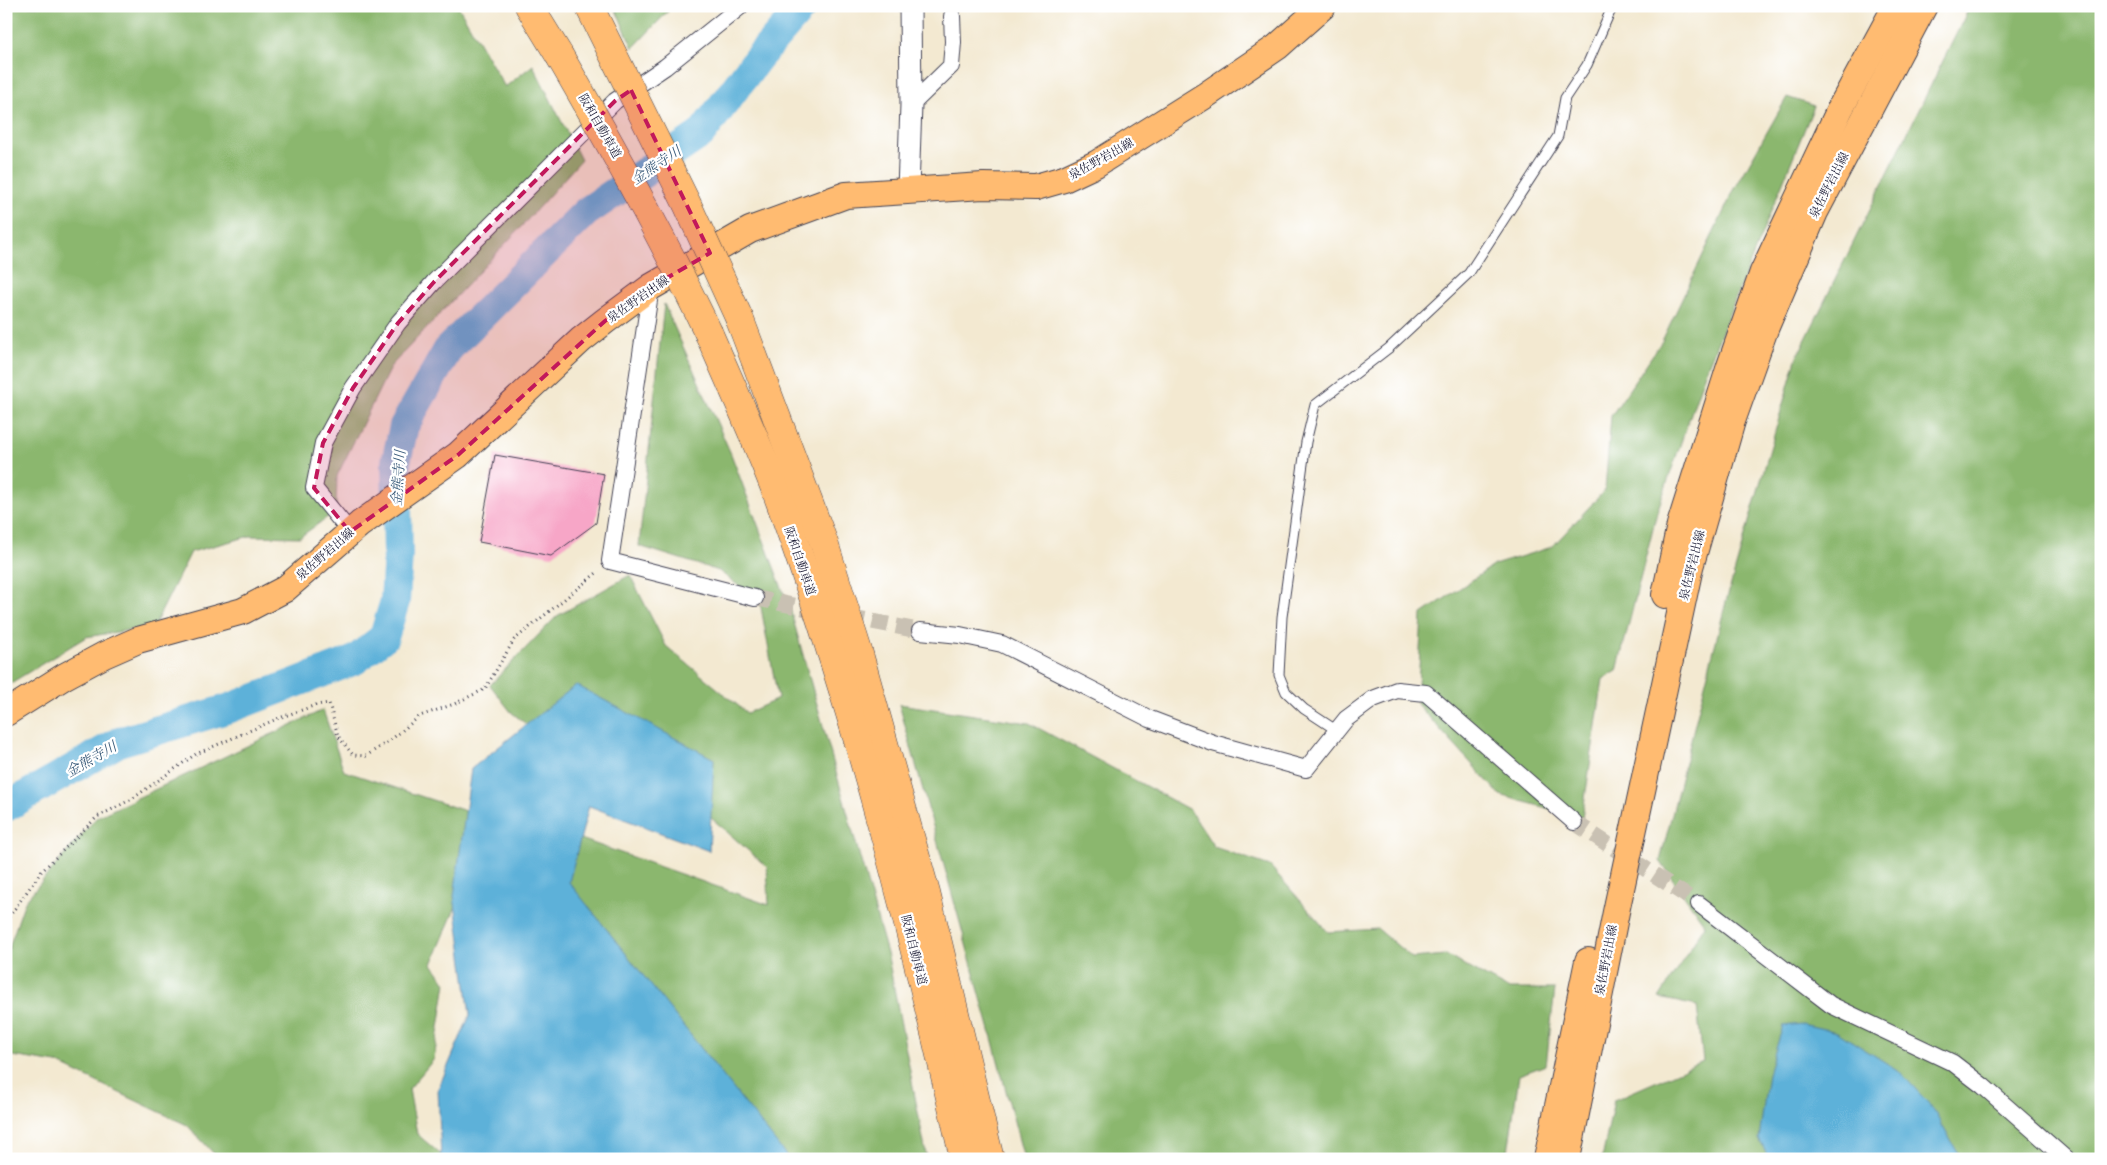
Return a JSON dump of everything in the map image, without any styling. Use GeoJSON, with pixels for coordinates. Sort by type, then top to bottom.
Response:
{"type":"FeatureCollection","features":[{"type":"Feature","properties":{"kind":"highway","name":"阪和自動車道"},"geometry":{"type":"LineString","coordinates":[[529,6],[615,151],[665,244],[709,334],[743,410],[779,500],[836,667],[872,789],[935,1036],[964,1159]]}},
{"type":"Feature","properties":{"kind":"highway","name":"阪和自動車道"},"geometry":{"type":"LineString","coordinates":[[589,6],[687,204],[740,320],[824,543],[859,654],[926,894],[992,1159]]}},
{"type":"Feature","properties":{"kind":"highway"},"geometry":{"type":"LineString","coordinates":[[935,1036],[939,1083],[955,1159]]}},
{"type":"Feature","properties":{"kind":"main road","name":"泉佐野岩出線"},"geometry":{"type":"LineString","coordinates":[[6,713],[65,676],[104,655],[138,640],[243,611],[261,603],[285,588],[355,528],[458,455],[581,340],[651,287],[750,230],[846,195],[983,186],[1036,186],[1064,179],[1096,164],[1206,95],[1277,47],[1323,6]]}},
{"type":"Feature","properties":{"kind":"main road","name":"泉佐野岩出線"},"geometry":{"type":"LineString","coordinates":[[1547,1159],[1680,525],[1730,366],[1764,272],[1840,109],[1896,6]]}},
{"type":"Feature","properties":{"kind":"main road","name":"泉佐野岩出線"},"geometry":{"type":"LineString","coordinates":[[1567,1159],[1616,912],[1685,587],[1732,421],[1765,329],[1815,212],[1924,6]]}},
{"type":"Feature","properties":{"kind":"street"},"geometry":{"type":"LineString","coordinates":[[355,528],[314,488],[323,443],[353,388],[398,323],[434,282],[614,101],[665,66],[741,6]]}},
{"type":"Feature","properties":{"kind":"street"},"geometry":{"type":"LineString","coordinates":[[908,190],[911,105],[910,6]]}},
{"type":"Feature","properties":{"kind":"street"},"geometry":{"type":"LineString","coordinates":[[911,105],[951,66],[953,42],[952,16]]}},
{"type":"Feature","properties":{"kind":"street"},"geometry":{"type":"LineString","coordinates":[[651,287],[610,561],[755,598]]}},
{"type":"Feature","properties":{"kind":"street"},"geometry":{"type":"LineString","coordinates":[[920,632],[960,635],[1002,644],[1150,719],[1213,743],[1306,769],[1346,719],[1373,699],[1397,690],[1426,693],[1574,822]]}},
{"type":"Feature","properties":{"kind":"street"},"geometry":{"type":"LineString","coordinates":[[1700,904],[1831,1006],[1953,1063],[1983,1086],[2066,1159]]}},
{"type":"Feature","properties":{"kind":"lane"},"geometry":{"type":"LineString","coordinates":[[1336,730],[1304,709],[1286,692],[1279,675],[1282,617],[1306,442],[1315,405],[1389,348],[1469,273],[1558,136],[1565,98],[1587,65],[1610,12],[1615,6]]}},
{"type":"Feature","properties":{"kind":"path"},"geometry":{"type":"LineString","coordinates":[[6,922],[41,872],[97,817],[132,799],[196,754],[279,718],[316,705],[329,703],[338,736],[353,755],[366,756],[393,738],[420,716],[454,704],[485,689],[514,640],[610,561]]}},
{"type":"Feature","properties":{"kind":"highlighted area"},"geometry":{"type":"Polygon","coordinates":[[[631,90],[710,253],[651,287],[605,321],[458,455],[350,532],[314,488],[323,443],[353,388],[398,323],[434,282],[615,101],[631,90]]]}},
{"type":"Feature","properties":{"kind":"green space"},"geometry":{"type":"Polygon","coordinates":[[[6,6],[458,6],[505,87],[533,65],[581,160],[391,366],[337,476],[336,511],[300,537],[250,536],[191,552],[154,626],[86,637],[6,686],[6,6]]]}},
{"type":"Feature","properties":{"kind":"green space"},"geometry":{"type":"Polygon","coordinates":[[[614,6],[673,6],[633,48],[614,6]]]}},
{"type":"Feature","properties":{"kind":"green space"},"geometry":{"type":"Polygon","coordinates":[[[1970,6],[2101,6],[2101,1159],[1602,1159],[1614,1100],[1703,1061],[1697,1006],[1659,998],[1705,925],[1660,861],[1727,598],[1796,359],[1970,6]]]}},
{"type":"Feature","properties":{"kind":"green space"},"geometry":{"type":"Polygon","coordinates":[[[1787,97],[1814,106],[1705,373],[1657,512],[1617,671],[1603,679],[1582,818],[1500,795],[1417,704],[1422,614],[1494,565],[1552,547],[1605,490],[1611,416],[1662,341],[1733,192],[1787,97]]]}},
{"type":"Feature","properties":{"kind":"green space"},"geometry":{"type":"Polygon","coordinates":[[[664,304],[731,454],[791,612],[888,957],[927,1159],[711,1159],[634,1105],[541,825],[769,905],[767,867],[684,794],[555,747],[511,712],[490,685],[557,616],[630,575],[666,646],[747,713],[778,699],[760,602],[719,571],[639,546],[664,304]]]}},
{"type":"Feature","properties":{"kind":"green space"},"geometry":{"type":"Polygon","coordinates":[[[899,704],[1029,723],[1190,810],[1214,847],[1270,866],[1328,932],[1378,929],[1412,958],[1446,955],[1508,989],[1555,989],[1546,1065],[1519,1075],[1507,1159],[1024,1159],[899,704]]]}},
{"type":"Feature","properties":{"kind":"green space"},"geometry":{"type":"Polygon","coordinates":[[[323,710],[344,771],[478,815],[461,894],[432,964],[446,983],[434,1059],[409,1089],[417,1134],[446,1159],[219,1159],[187,1125],[57,1063],[6,1055],[6,956],[25,901],[97,817],[323,710]]]}},
{"type":"Feature","properties":{"kind":"water"},"geometry":{"type":"Polygon","coordinates":[[[576,685],[714,759],[709,851],[589,806],[569,882],[789,1159],[441,1159],[438,1089],[470,1015],[454,896],[471,769],[576,685]]]}},
{"type":"Feature","properties":{"kind":"water"},"geometry":{"type":"Polygon","coordinates":[[[1802,1024],[1837,1032],[1899,1071],[1931,1106],[1958,1153],[1958,1159],[1769,1159],[1759,1139],[1768,1074],[1783,1026],[1802,1024]]]}},
{"type":"Feature","properties":{"kind":"building"},"geometry":{"type":"Polygon","coordinates":[[[495,455],[604,474],[596,523],[551,556],[479,542],[495,455]]]}},
{"type":"Feature","properties":{"kind":"waterway","name":"金熊寺川"},"geometry":{"type":"LineString","coordinates":[[6,807],[119,742],[230,708],[355,660],[384,637],[395,601],[398,554],[396,462],[404,426],[449,348],[586,212],[701,134],[758,58],[803,6]]}},
{"type":"Feature","properties":{"kind":"tunnel"},"geometry":{"type":"LineString","coordinates":[[755,598],[920,631]]}},
{"type":"Feature","properties":{"kind":"tunnel"},"geometry":{"type":"LineString","coordinates":[[1574,822],[1699,904]]}}]}
